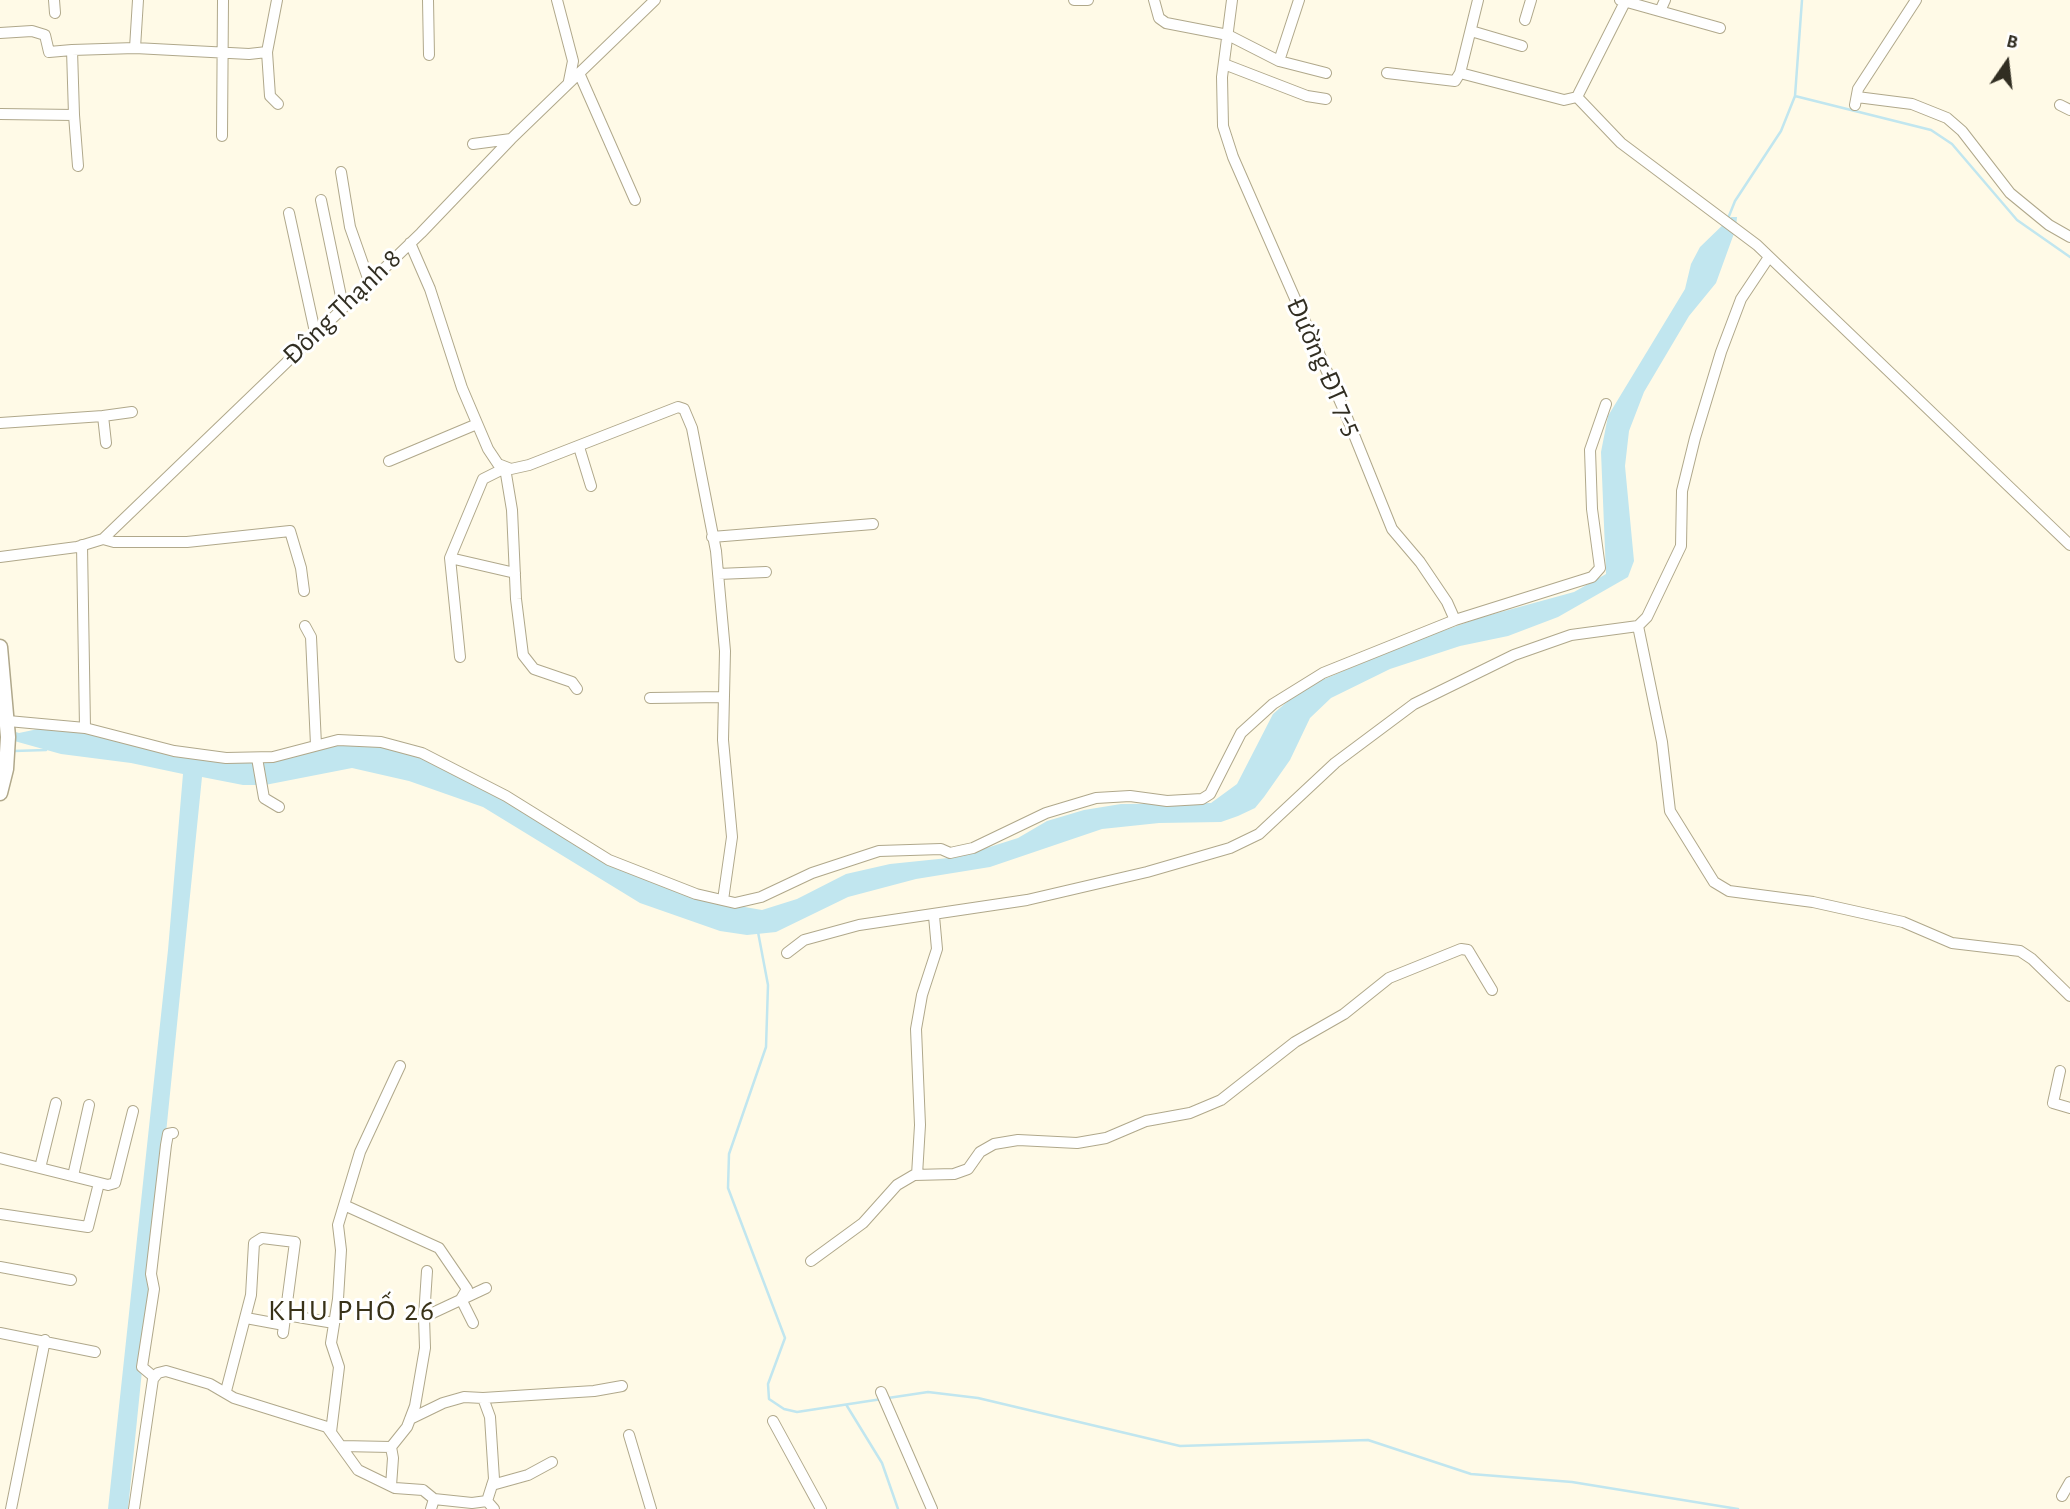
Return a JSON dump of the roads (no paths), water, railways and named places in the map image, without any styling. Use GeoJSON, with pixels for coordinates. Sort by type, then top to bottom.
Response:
{"type":"FeatureCollection","features":[{"type":"Feature","properties":{"kind":"main road"},"geometry":{"type":"LineString","coordinates":[[0,647],[8,724],[1,789]]}},
{"type":"Feature","properties":{"kind":"street"},"geometry":{"type":"LineString","coordinates":[[54,0],[55,13]]}},
{"type":"Feature","properties":{"kind":"street"},"geometry":{"type":"LineString","coordinates":[[135,48],[138,0]]}},
{"type":"Feature","properties":{"kind":"street"},"geometry":{"type":"LineString","coordinates":[[222,136],[223,0]]}},
{"type":"Feature","properties":{"kind":"street"},"geometry":{"type":"LineString","coordinates":[[277,0],[267,52],[270,96],[278,104]]}},
{"type":"Feature","properties":{"kind":"street"},"geometry":{"type":"LineString","coordinates":[[428,0],[429,55]]}},
{"type":"Feature","properties":{"kind":"street"},"geometry":{"type":"LineString","coordinates":[[557,0],[573,61],[569,82]]}},
{"type":"Feature","properties":{"kind":"street","name":"Đông Thạnh 8"},"geometry":{"type":"LineString","coordinates":[[0,557],[82,545],[103,539],[410,243],[511,139],[655,0]]}},
{"type":"Feature","properties":{"kind":"street"},"geometry":{"type":"LineString","coordinates":[[1074,0],[1088,0]]}},
{"type":"Feature","properties":{"kind":"street"},"geometry":{"type":"LineString","coordinates":[[1154,0],[1159,18],[1167,23],[1228,35],[1279,61],[1326,73]]}},
{"type":"Feature","properties":{"kind":"street","name":"Đường ĐT 7-5"},"geometry":{"type":"LineString","coordinates":[[1232,0],[1223,64],[1223,126],[1233,157],[1346,415],[1392,529],[1427,572],[1447,602],[1455,620]]}},
{"type":"Feature","properties":{"kind":"street"},"geometry":{"type":"LineString","coordinates":[[1279,61],[1299,0]]}},
{"type":"Feature","properties":{"kind":"street"},"geometry":{"type":"LineString","coordinates":[[1387,73],[1455,81],[1460,73],[1478,0]]}},
{"type":"Feature","properties":{"kind":"street"},"geometry":{"type":"LineString","coordinates":[[1525,20],[1531,0]]}},
{"type":"Feature","properties":{"kind":"street"},"geometry":{"type":"LineString","coordinates":[[1660,11],[1665,0]]}},
{"type":"Feature","properties":{"kind":"street"},"geometry":{"type":"LineString","coordinates":[[1916,0],[1858,89],[1856,101],[1912,104],[1947,118],[1962,131],[2010,193],[2049,225],[2070,237]]}},
{"type":"Feature","properties":{"kind":"street"},"geometry":{"type":"LineString","coordinates":[[1577,97],[1622,1],[1720,28]]}},
{"type":"Feature","properties":{"kind":"street"},"geometry":{"type":"LineString","coordinates":[[0,33],[32,31],[45,35],[49,52],[135,48],[267,52]]}},
{"type":"Feature","properties":{"kind":"street"},"geometry":{"type":"LineString","coordinates":[[1471,31],[1522,47]]}},
{"type":"Feature","properties":{"kind":"street"},"geometry":{"type":"LineString","coordinates":[[72,50],[78,166]]}},
{"type":"Feature","properties":{"kind":"street"},"geometry":{"type":"LineString","coordinates":[[1223,64],[1307,96],[1326,99]]}},
{"type":"Feature","properties":{"kind":"street"},"geometry":{"type":"LineString","coordinates":[[579,73],[635,200]]}},
{"type":"Feature","properties":{"kind":"street"},"geometry":{"type":"LineString","coordinates":[[1460,73],[1564,100],[1577,97]]}},
{"type":"Feature","properties":{"kind":"street"},"geometry":{"type":"LineString","coordinates":[[1577,97],[1621,143],[1757,245],[2070,545]]}},
{"type":"Feature","properties":{"kind":"street"},"geometry":{"type":"LineString","coordinates":[[0,114],[75,116]]}},
{"type":"Feature","properties":{"kind":"street"},"geometry":{"type":"LineString","coordinates":[[473,144],[511,139]]}},
{"type":"Feature","properties":{"kind":"street"},"geometry":{"type":"LineString","coordinates":[[341,172],[349,227],[369,281]]}},
{"type":"Feature","properties":{"kind":"street"},"geometry":{"type":"LineString","coordinates":[[321,200],[343,306]]}},
{"type":"Feature","properties":{"kind":"street"},"geometry":{"type":"LineString","coordinates":[[289,213],[315,332]]}},
{"type":"Feature","properties":{"kind":"street"},"geometry":{"type":"LineString","coordinates":[[410,243],[430,289],[477,424],[488,449],[505,468],[512,510],[523,655],[534,669],[572,682],[577,689]]}},
{"type":"Feature","properties":{"kind":"street"},"geometry":{"type":"LineString","coordinates":[[787,953],[804,940],[859,925],[1027,900],[1147,872],[1230,848],[1259,834],[1335,763],[1414,704],[1514,655],[1571,635],[1638,625],[1647,617],[1681,546],[1682,491],[1721,352],[1741,299],[1769,257]]}},
{"type":"Feature","properties":{"kind":"street"},"geometry":{"type":"LineString","coordinates":[[8,724],[85,728],[174,751],[258,759],[338,740],[382,742],[422,753],[540,816],[585,848],[608,860],[696,894],[735,903],[761,897],[812,873],[879,851],[942,849],[950,853],[973,848],[1046,813],[1096,799],[1130,796],[1167,801],[1202,799],[1210,794],[1241,733],[1273,704],[1323,673],[1455,620],[1592,578],[1600,568],[1592,509],[1590,462],[1591,450],[1606,404]]}},
{"type":"Feature","properties":{"kind":"street"},"geometry":{"type":"LineString","coordinates":[[460,657],[450,558],[483,480],[505,468],[529,465],[678,407],[684,409],[692,428],[712,537],[725,651],[723,740],[732,837],[723,900]]}},
{"type":"Feature","properties":{"kind":"street"},"geometry":{"type":"LineString","coordinates":[[0,423],[132,412]]}},
{"type":"Feature","properties":{"kind":"street"},"geometry":{"type":"LineString","coordinates":[[103,416],[106,443]]}},
{"type":"Feature","properties":{"kind":"street"},"geometry":{"type":"LineString","coordinates":[[389,461],[477,424]]}},
{"type":"Feature","properties":{"kind":"street"},"geometry":{"type":"LineString","coordinates":[[579,447],[591,486]]}},
{"type":"Feature","properties":{"kind":"street"},"geometry":{"type":"LineString","coordinates":[[712,537],[873,524]]}},
{"type":"Feature","properties":{"kind":"street"},"geometry":{"type":"LineString","coordinates":[[103,539],[114,542],[187,542],[290,531],[304,592]]}},
{"type":"Feature","properties":{"kind":"street"},"geometry":{"type":"LineString","coordinates":[[82,545],[85,728]]}},
{"type":"Feature","properties":{"kind":"street"},"geometry":{"type":"LineString","coordinates":[[450,558],[515,573]]}},
{"type":"Feature","properties":{"kind":"street"},"geometry":{"type":"LineString","coordinates":[[718,574],[766,572]]}},
{"type":"Feature","properties":{"kind":"street"},"geometry":{"type":"LineString","coordinates":[[1638,625],[1662,741],[1669,807],[1714,882],[1729,891],[1813,902],[1903,922],[1952,943],[2020,951],[2070,996]]}},
{"type":"Feature","properties":{"kind":"street"},"geometry":{"type":"LineString","coordinates":[[305,626],[311,638],[316,745]]}},
{"type":"Feature","properties":{"kind":"street"},"geometry":{"type":"LineString","coordinates":[[650,698],[724,697]]}},
{"type":"Feature","properties":{"kind":"street"},"geometry":{"type":"LineString","coordinates":[[258,759],[264,797],[279,807]]}},
{"type":"Feature","properties":{"kind":"street"},"geometry":{"type":"LineString","coordinates":[[917,1175],[920,1125],[916,1029],[922,995],[937,949],[934,915]]}},
{"type":"Feature","properties":{"kind":"street"},"geometry":{"type":"LineString","coordinates":[[811,1261],[863,1223],[897,1185],[917,1175],[968,1169],[980,1152],[994,1144],[1097,1140],[1146,1121],[1190,1113],[1221,1100],[1294,1042],[1344,1014],[1389,978],[1461,949],[1468,950],[1492,989]]}},
{"type":"Feature","properties":{"kind":"street"},"geometry":{"type":"LineString","coordinates":[[331,1432],[339,1367],[331,1343],[341,1250],[338,1225],[360,1152],[400,1066]]}},
{"type":"Feature","properties":{"kind":"street"},"geometry":{"type":"LineString","coordinates":[[2060,1071],[2053,1102],[2070,1108]]}},
{"type":"Feature","properties":{"kind":"street"},"geometry":{"type":"LineString","coordinates":[[40,1168],[56,1103]]}},
{"type":"Feature","properties":{"kind":"street"},"geometry":{"type":"LineString","coordinates":[[73,1176],[89,1105]]}},
{"type":"Feature","properties":{"kind":"street"},"geometry":{"type":"LineString","coordinates":[[0,1158],[99,1183],[116,1183],[133,1111]]}},
{"type":"Feature","properties":{"kind":"street"},"geometry":{"type":"LineString","coordinates":[[154,1377],[142,1367],[154,1289],[151,1274],[166,1145],[168,1134],[173,1133]]}},
{"type":"Feature","properties":{"kind":"street"},"geometry":{"type":"LineString","coordinates":[[0,1214],[88,1227],[99,1183]]}},
{"type":"Feature","properties":{"kind":"street"},"geometry":{"type":"LineString","coordinates":[[344,1205],[439,1248],[467,1289],[461,1299]]}},
{"type":"Feature","properties":{"kind":"street"},"geometry":{"type":"LineString","coordinates":[[226,1391],[251,1295],[254,1243],[262,1238],[295,1242],[284,1324]]}},
{"type":"Feature","properties":{"kind":"street"},"geometry":{"type":"LineString","coordinates":[[0,1267],[71,1280]]}},
{"type":"Feature","properties":{"kind":"street"},"geometry":{"type":"LineString","coordinates":[[390,1486],[393,1458],[391,1447],[410,1419],[425,1348],[426,1271]]}},
{"type":"Feature","properties":{"kind":"street"},"geometry":{"type":"LineString","coordinates":[[424,1317],[486,1287]]}},
{"type":"Feature","properties":{"kind":"street"},"geometry":{"type":"LineString","coordinates":[[461,1299],[473,1323]]}},
{"type":"Feature","properties":{"kind":"street"},"geometry":{"type":"LineString","coordinates":[[246,1318],[284,1324],[334,1323]]}},
{"type":"Feature","properties":{"kind":"street"},"geometry":{"type":"LineString","coordinates":[[0,1333],[95,1352]]}},
{"type":"Feature","properties":{"kind":"street"},"geometry":{"type":"LineString","coordinates":[[11,1509],[45,1340]]}},
{"type":"Feature","properties":{"kind":"street"},"geometry":{"type":"LineString","coordinates":[[154,1377],[166,1371],[226,1391],[234,1398],[327,1427],[358,1470],[390,1486],[423,1490],[432,1504],[490,1505],[490,1417],[483,1398]]}},
{"type":"Feature","properties":{"kind":"street"},"geometry":{"type":"LineString","coordinates":[[134,1509],[154,1377]]}},
{"type":"Feature","properties":{"kind":"street"},"geometry":{"type":"LineString","coordinates":[[410,1419],[443,1403],[464,1397],[594,1391],[622,1386]]}},
{"type":"Feature","properties":{"kind":"street"},"geometry":{"type":"LineString","coordinates":[[881,1392],[932,1509]]}},
{"type":"Feature","properties":{"kind":"street"},"geometry":{"type":"LineString","coordinates":[[773,1422],[821,1509]]}},
{"type":"Feature","properties":{"kind":"street"},"geometry":{"type":"LineString","coordinates":[[629,1435],[651,1509]]}},
{"type":"Feature","properties":{"kind":"street"},"geometry":{"type":"LineString","coordinates":[[341,1446],[391,1447]]}},
{"type":"Feature","properties":{"kind":"street"},"geometry":{"type":"LineString","coordinates":[[492,1485],[528,1475],[552,1462]]}},
{"type":"Feature","properties":{"kind":"street"},"geometry":{"type":"LineString","coordinates":[[2062,1496],[2070,1482]]}},
{"type":"Feature","properties":{"kind":"water"},"geometry":{"type":"Polygon","coordinates":[[[1731,217],[1737,217],[1736,228],[1716,283],[1689,316],[1644,392],[1629,431],[1625,466],[1634,561],[1628,577],[1558,617],[1508,636],[1460,646],[1390,669],[1331,698],[1310,718],[1290,760],[1264,797],[1255,808],[1238,816],[1221,822],[1159,823],[1102,829],[990,867],[916,879],[848,897],[776,932],[747,935],[720,931],[640,903],[483,807],[409,781],[352,768],[265,785],[243,785],[202,777],[128,1509],[108,1509],[168,950],[183,774],[131,763],[61,754],[0,737],[0,727],[19,733],[52,726],[239,761],[358,742],[427,757],[616,861],[722,903],[762,910],[797,899],[846,874],[890,864],[958,857],[1018,838],[1047,821],[1084,810],[1121,804],[1211,803],[1237,784],[1273,714],[1303,688],[1417,640],[1479,618],[1574,592],[1606,574],[1601,452],[1608,416],[1685,289],[1691,264],[1700,247],[1731,217]]]}},
{"type":"Feature","properties":{"kind":"waterway"},"geometry":{"type":"LineString","coordinates":[[1727,221],[1735,201],[1781,131],[1795,96],[1802,0]]}},
{"type":"Feature","properties":{"kind":"waterway"},"geometry":{"type":"LineString","coordinates":[[1795,96],[1931,130],[1952,144],[2017,220],[2070,257]]}},
{"type":"Feature","properties":{"kind":"waterway"},"geometry":{"type":"LineString","coordinates":[[14,751],[46,750]]}},
{"type":"Feature","properties":{"kind":"waterway"},"geometry":{"type":"LineString","coordinates":[[758,932],[768,985],[766,1047],[729,1154],[728,1188],[785,1338],[768,1384],[769,1399],[784,1409],[797,1412],[882,1399]]}},
{"type":"Feature","properties":{"kind":"waterway"},"geometry":{"type":"LineString","coordinates":[[888,1398],[928,1392],[978,1398],[1180,1446],[1368,1440],[1471,1474],[1572,1482],[1738,1509]]}},
{"type":"Feature","properties":{"kind":"waterway"},"geometry":{"type":"LineString","coordinates":[[847,1406],[882,1463],[898,1509]]}},
{"type":"Feature","properties":{"kind":"district","name":"KHU PHỐ 26"},"geometry":{"type":"Point","coordinates":[352,1311]}}]}
